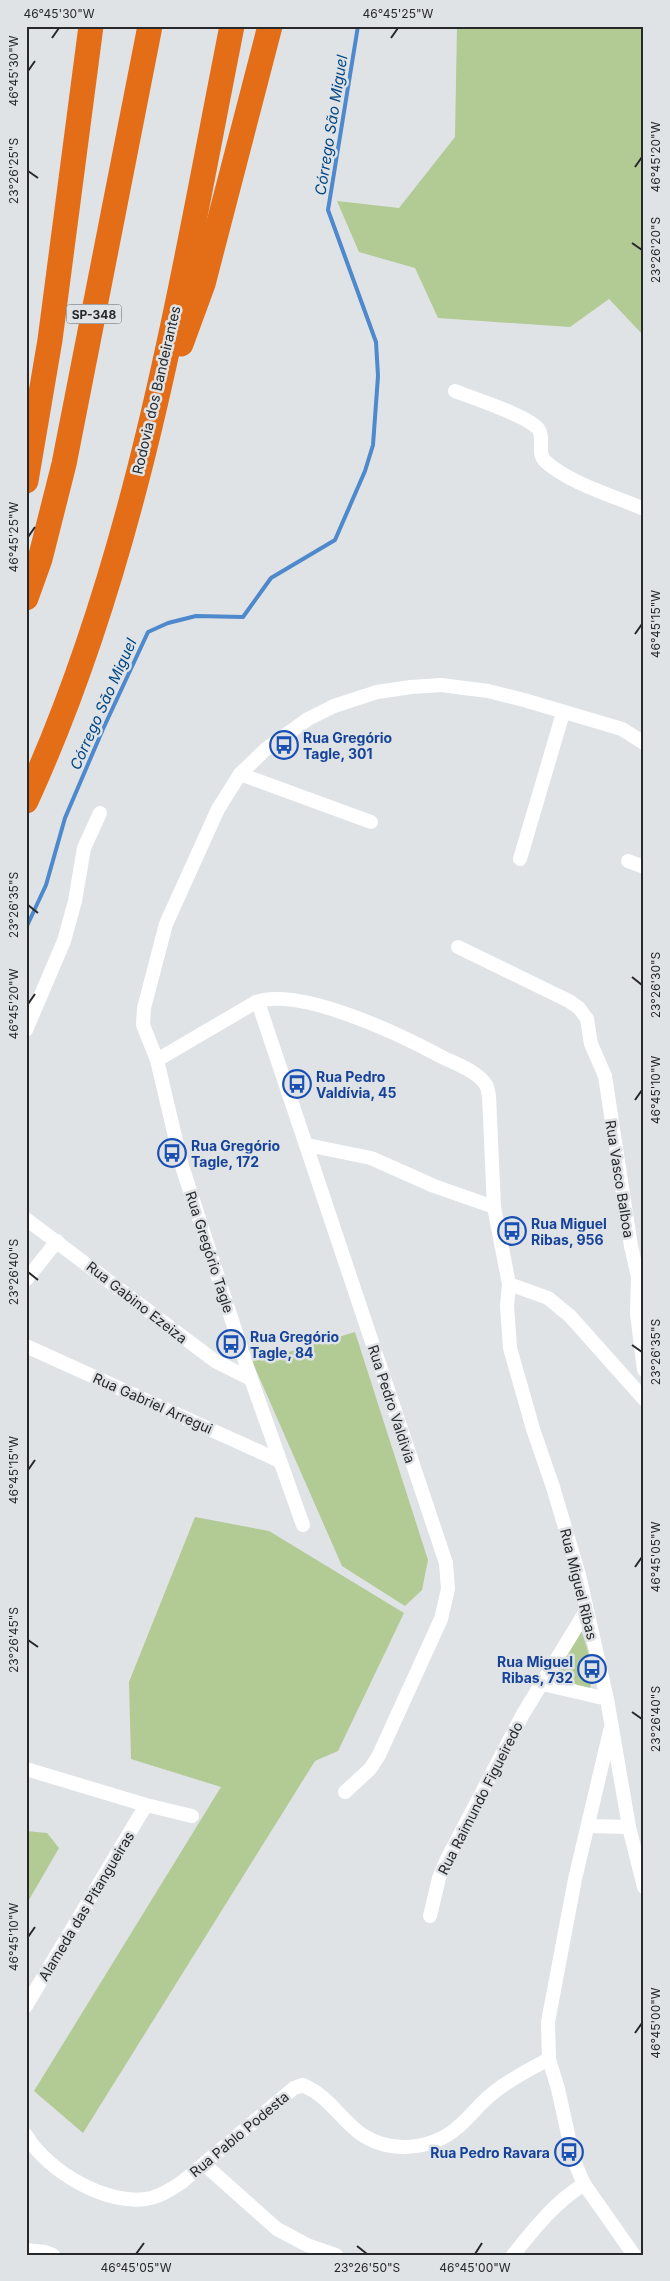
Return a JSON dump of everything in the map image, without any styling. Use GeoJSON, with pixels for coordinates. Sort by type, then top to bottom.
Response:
{"type":"FeatureCollection","features":[{"type":"Feature","properties":{"kind":"highway"},"geometry":{"type":"LineString","coordinates":[[26,481],[50,340],[91,26]]}},
{"type":"Feature","properties":{"kind":"highway","name":"SP-348"},"geometry":{"type":"LineString","coordinates":[[26,598],[40,559],[64,464],[150,26]]}},
{"type":"Feature","properties":{"kind":"highway","name":"Rodovia dos Bandeirantes"},"geometry":{"type":"LineString","coordinates":[[26,801],[81,666],[113,562],[154,416],[232,26]]}},
{"type":"Feature","properties":{"kind":"highway"},"geometry":{"type":"LineString","coordinates":[[154,416],[203,284],[270,26]]}},
{"type":"Feature","properties":{"kind":"street"},"geometry":{"type":"LineString","coordinates":[[455,391],[527,420],[538,429],[542,439],[540,451],[544,461],[584,484],[644,509]]}},
{"type":"Feature","properties":{"kind":"street","name":"Rua Gregório Tagle"},"geometry":{"type":"LineString","coordinates":[[303,1525],[250,1379],[182,1166],[157,1060],[143,1025],[144,1008],[158,947],[166,924],[218,809],[240,774],[266,749],[308,719],[330,708],[377,692],[441,685],[488,691],[524,700],[622,729],[644,743]]}},
{"type":"Feature","properties":{"kind":"street"},"geometry":{"type":"LineString","coordinates":[[520,859],[564,713]]}},
{"type":"Feature","properties":{"kind":"street"},"geometry":{"type":"LineString","coordinates":[[240,774],[371,822]]}},
{"type":"Feature","properties":{"kind":"street"},"geometry":{"type":"LineString","coordinates":[[26,1030],[64,941],[75,901],[84,848],[100,813]]}},
{"type":"Feature","properties":{"kind":"street"},"geometry":{"type":"LineString","coordinates":[[628,861],[644,867]]}},
{"type":"Feature","properties":{"kind":"street","name":"Rua Vasco Balboa"},"geometry":{"type":"LineString","coordinates":[[458,947],[555,993],[579,1008],[587,1018],[591,1044],[605,1076],[630,1246],[641,1281],[638,1314],[644,1370]]}},
{"type":"Feature","properties":{"kind":"street","name":"Rua Miguel Ribas"},"geometry":{"type":"LineString","coordinates":[[256,1002],[266,999],[281,999],[348,1014],[385,1028],[434,1052],[482,1080],[487,1086],[494,1207],[509,1284],[507,1306],[510,1348],[533,1429],[553,1487],[579,1575],[607,1699],[629,1826],[644,1887]]}},
{"type":"Feature","properties":{"kind":"street"},"geometry":{"type":"LineString","coordinates":[[157,1060],[256,1002]]}},
{"type":"Feature","properties":{"kind":"street","name":"Rua Pedro Valdivia"},"geometry":{"type":"LineString","coordinates":[[256,1002],[260,1008],[307,1145],[446,1564],[448,1589],[441,1619],[379,1755],[370,1769],[345,1792]]}},
{"type":"Feature","properties":{"kind":"street"},"geometry":{"type":"LineString","coordinates":[[307,1145],[371,1158],[434,1186],[494,1207]]}},
{"type":"Feature","properties":{"kind":"street","name":"Rua Gabino Ezeiza"},"geometry":{"type":"LineString","coordinates":[[26,1219],[215,1361],[250,1379]]}},
{"type":"Feature","properties":{"kind":"street"},"geometry":{"type":"LineString","coordinates":[[26,1280],[57,1241]]}},
{"type":"Feature","properties":{"kind":"street"},"geometry":{"type":"LineString","coordinates":[[509,1284],[548,1298],[570,1316],[644,1399]]}},
{"type":"Feature","properties":{"kind":"street","name":"Rua Gabriel Arregui"},"geometry":{"type":"LineString","coordinates":[[26,1346],[280,1461]]}},
{"type":"Feature","properties":{"kind":"street","name":"Rua Raimundo Figueiredo"},"geometry":{"type":"LineString","coordinates":[[430,1916],[439,1878],[447,1859],[523,1714],[586,1612]]}},
{"type":"Feature","properties":{"kind":"street"},"geometry":{"type":"LineString","coordinates":[[543,1684],[607,1699]]}},
{"type":"Feature","properties":{"kind":"street"},"geometry":{"type":"LineString","coordinates":[[612,1725],[588,1826],[548,2022],[549,2059],[558,2089],[574,2161],[584,2184],[634,2255]]}},
{"type":"Feature","properties":{"kind":"street"},"geometry":{"type":"LineString","coordinates":[[26,1769],[146,1805],[192,1816]]}},
{"type":"Feature","properties":{"kind":"street","name":"Alameda das Pitangueiras"},"geometry":{"type":"LineString","coordinates":[[26,2006],[146,1805]]}},
{"type":"Feature","properties":{"kind":"street"},"geometry":{"type":"LineString","coordinates":[[588,1826],[629,1826]]}},
{"type":"Feature","properties":{"kind":"street","name":"Rua Pablo Podesta"},"geometry":{"type":"LineString","coordinates":[[26,2135],[34,2148],[60,2171],[91,2189],[123,2198],[150,2198],[166,2193],[204,2164],[287,2092],[303,2085],[324,2096],[362,2134],[390,2145],[412,2147],[436,2141],[457,2128],[506,2083],[549,2059]]}},
{"type":"Feature","properties":{"kind":"street"},"geometry":{"type":"LineString","coordinates":[[204,2164],[277,2229],[307,2245],[336,2255]]}},
{"type":"Feature","properties":{"kind":"street"},"geometry":{"type":"LineString","coordinates":[[513,2255],[548,2212],[568,2194],[584,2184]]}},
{"type":"Feature","properties":{"kind":"street"},"geometry":{"type":"LineString","coordinates":[[26,2250],[53,2255]]}},
{"type":"Feature","properties":{"kind":"green space"},"geometry":{"type":"Polygon","coordinates":[[[457,26],[644,26],[644,336],[609,299],[570,327],[438,318],[415,268],[359,252],[337,201],[399,208],[455,137],[457,26]]]}},
{"type":"Feature","properties":{"kind":"green space"},"geometry":{"type":"Polygon","coordinates":[[[355,1332],[428,1560],[422,1590],[405,1606],[342,1566],[252,1361],[265,1359],[355,1332]]]}},
{"type":"Feature","properties":{"kind":"green space"},"geometry":{"type":"Polygon","coordinates":[[[195,1517],[269,1531],[404,1613],[338,1751],[315,1761],[83,2133],[34,2091],[221,1787],[131,1759],[129,1682],[195,1517]]]}},
{"type":"Feature","properties":{"kind":"green space"},"geometry":{"type":"Polygon","coordinates":[[[580,1628],[590,1659],[590,1690],[570,1682],[564,1682],[557,1666],[580,1628]]]}},
{"type":"Feature","properties":{"kind":"green space"},"geometry":{"type":"Polygon","coordinates":[[[26,1831],[47,1833],[59,1848],[26,1905],[26,1831]]]}},
{"type":"Feature","properties":{"kind":"waterway","name":"Córrego São Miguel"},"geometry":{"type":"LineString","coordinates":[[26,928],[46,885],[65,818],[103,729],[148,632],[168,623],[196,616],[243,617],[271,578],[335,540],[365,471],[373,445],[378,376],[376,342],[328,210],[358,26]]}},
{"type":"Feature","properties":{"kind":"place","name":"Rua Gregório Tagle, 301"},"geometry":{"type":"Point","coordinates":[284,745]}},
{"type":"Feature","properties":{"kind":"place","name":"Rua Pedro Valdívia, 45"},"geometry":{"type":"Point","coordinates":[297,1084]}},
{"type":"Feature","properties":{"kind":"place","name":"Rua Gregório Tagle, 172"},"geometry":{"type":"Point","coordinates":[172,1153]}},
{"type":"Feature","properties":{"kind":"place","name":"Rua Miguel Ribas, 956"},"geometry":{"type":"Point","coordinates":[512,1231]}},
{"type":"Feature","properties":{"kind":"place","name":"Rua Gregório Tagle, 84"},"geometry":{"type":"Point","coordinates":[231,1344]}},
{"type":"Feature","properties":{"kind":"place","name":"Rua Miguel Ribas, 732"},"geometry":{"type":"Point","coordinates":[592,1669]}},
{"type":"Feature","properties":{"kind":"place","name":"Rua Pedro Ravara"},"geometry":{"type":"Point","coordinates":[569,2152]}}]}
